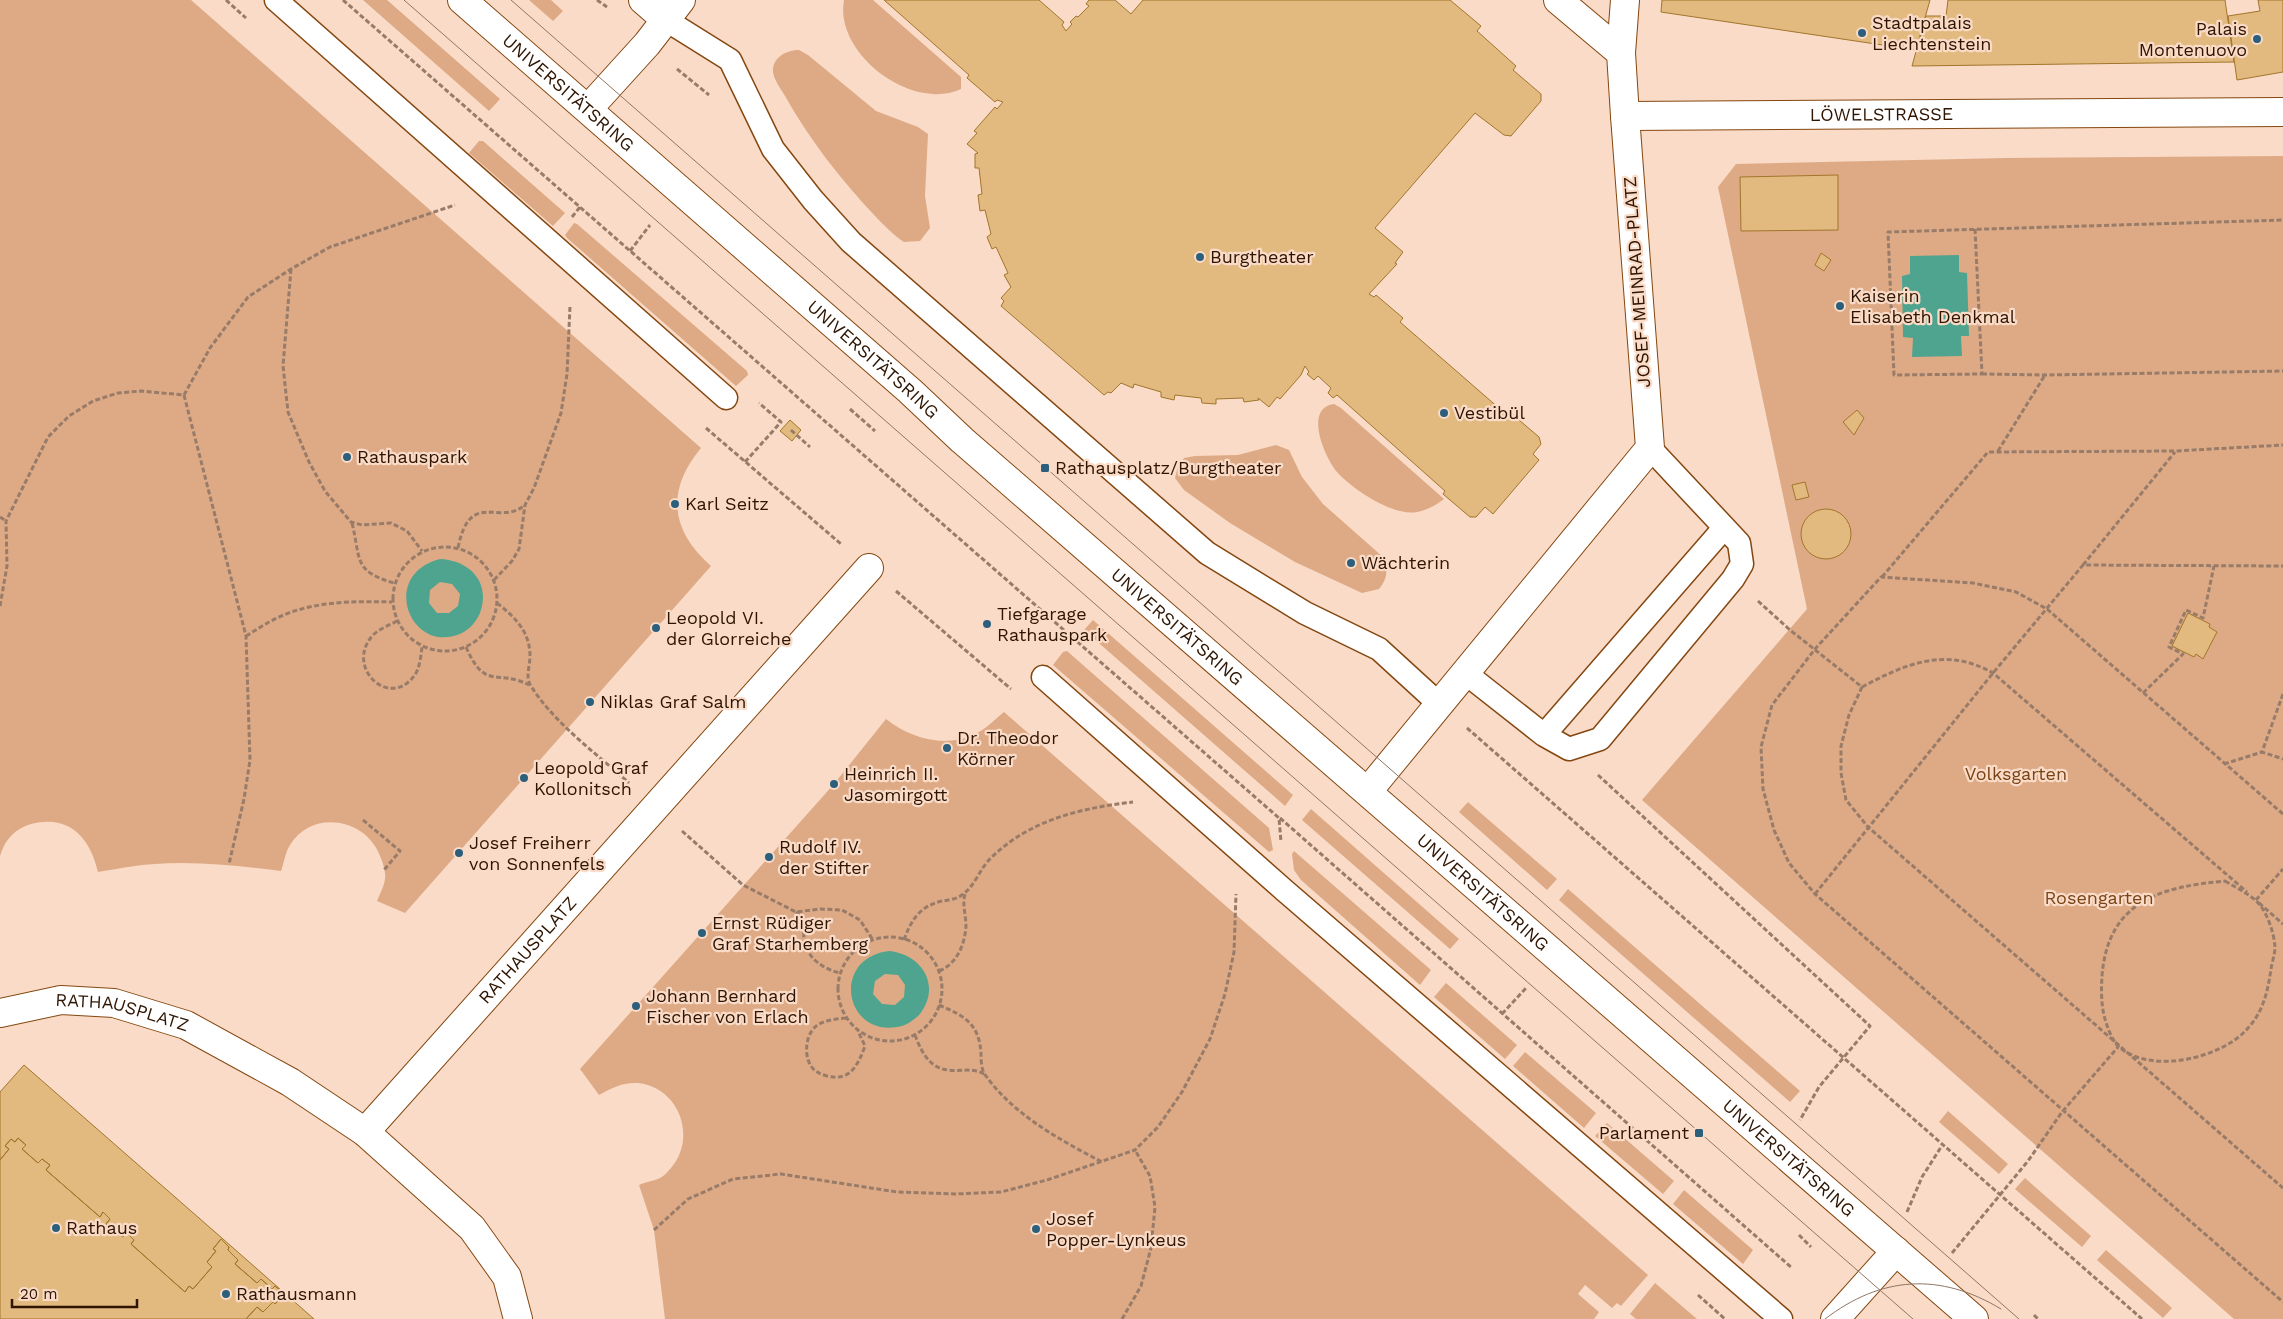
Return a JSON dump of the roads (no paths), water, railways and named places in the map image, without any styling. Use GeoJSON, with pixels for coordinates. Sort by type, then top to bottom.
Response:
{"type":"FeatureCollection","features":[{"type":"Feature","properties":{"kind":"street","name":"UNIVERSITÄTSRING"},"geometry":{"type":"LineString","coordinates":[[462,0],[910,391],[962,440],[1974,1319]]}},
{"type":"Feature","properties":{"kind":"street"},"geometry":{"type":"LineString","coordinates":[[588,110],[647,44],[674,10],[643,0]]}},
{"type":"Feature","properties":{"kind":"street"},"geometry":{"type":"LineString","coordinates":[[1558,0],[1621,53]]}},
{"type":"Feature","properties":{"kind":"street"},"geometry":{"type":"LineString","coordinates":[[1624,0],[1621,53],[1625,116]]}},
{"type":"Feature","properties":{"kind":"street","name":"LÖWELSTRASSE"},"geometry":{"type":"LineString","coordinates":[[1625,116],[2283,112]]}},
{"type":"Feature","properties":{"kind":"street","name":"JOSEF-MEINRAD-PLATZ"},"geometry":{"type":"LineString","coordinates":[[1625,116],[1650,448]]}},
{"type":"Feature","properties":{"kind":"street"},"geometry":{"type":"LineString","coordinates":[[1368,791],[1438,703],[1650,448]]}},
{"type":"Feature","properties":{"kind":"street","name":"RATHAUSPLATZ"},"geometry":{"type":"LineString","coordinates":[[365,1132],[869,568]]}},
{"type":"Feature","properties":{"kind":"street","name":"RATHAUSPLATZ"},"geometry":{"type":"LineString","coordinates":[[0,1013],[60,1000],[114,1003],[186,1025],[290,1082],[365,1132],[472,1228],[507,1277],[518,1319]]}},
{"type":"Feature","properties":{"kind":"street"},"geometry":{"type":"LineString","coordinates":[[1835,1319],[1896,1251]]}},
{"type":"Feature","properties":{"kind":"lane"},"geometry":{"type":"LineString","coordinates":[[276,0],[726,398]]}},
{"type":"Feature","properties":{"kind":"lane"},"geometry":{"type":"LineString","coordinates":[[674,10],[730,60],[773,149],[812,200],[851,242],[1207,553],[1305,613],[1379,649],[1438,703]]}},
{"type":"Feature","properties":{"kind":"lane"},"geometry":{"type":"LineString","coordinates":[[1464,672],[1544,735],[1569,749],[1600,739],[1733,579],[1742,564],[1739,543],[1650,448]]}},
{"type":"Feature","properties":{"kind":"lane"},"geometry":{"type":"LineString","coordinates":[[1544,735],[1724,528]]}},
{"type":"Feature","properties":{"kind":"lane"},"geometry":{"type":"LineString","coordinates":[[1043,676],[1284,890],[1781,1319]]}},
{"type":"Feature","properties":{"kind":"water"},"geometry":{"type":"Polygon","coordinates":[[[1959,255],[1959,272],[1967,273],[1969,336],[1961,336],[1962,356],[1912,357],[1913,338],[1903,337],[1902,276],[1910,274],[1910,256],[1959,255]]]}},
{"type":"Feature","properties":{"kind":"water"},"geometry":{"type":"Polygon","coordinates":[[[440,559],[450,560],[466,567],[478,579],[482,587],[482,606],[477,618],[466,631],[444,637],[428,634],[416,624],[409,611],[406,596],[410,581],[421,568],[440,559]],[[440,582],[430,590],[429,603],[437,613],[449,613],[458,606],[460,594],[452,584],[440,582]]]}},
{"type":"Feature","properties":{"kind":"water"},"geometry":{"type":"Polygon","coordinates":[[[889,951],[900,953],[919,965],[925,973],[929,992],[926,1003],[920,1014],[910,1022],[897,1027],[879,1027],[865,1020],[856,1009],[851,995],[852,980],[858,967],[871,957],[889,951]],[[885,974],[875,981],[873,994],[882,1004],[895,1005],[904,997],[905,985],[898,975],[885,974]]]}},
{"type":"Feature","properties":{"kind":"tram line"},"geometry":{"type":"LineString","coordinates":[[404,0],[1913,1319]]}},
{"type":"Feature","properties":{"kind":"tram line"},"geometry":{"type":"LineString","coordinates":[[511,0],[2019,1319]]}},
{"type":"Feature","properties":{"kind":"tram line"},"geometry":{"type":"LineString","coordinates":[[1825,1319],[1846,1305],[1868,1294],[1889,1287],[1911,1284],[1956,1289],[1978,1297],[2001,1309]]}},
{"type":"Feature","properties":{"kind":"place","name":"Stadtpalais Liechtenstein"},"geometry":{"type":"Point","coordinates":[1862,33]}},
{"type":"Feature","properties":{"kind":"place","name":"Palais Montenuovo"},"geometry":{"type":"Point","coordinates":[2257,39]}},
{"type":"Feature","properties":{"kind":"place","name":"Burgtheater"},"geometry":{"type":"Point","coordinates":[1200,257]}},
{"type":"Feature","properties":{"kind":"place","name":"Kaiserin Elisabeth Denkmal"},"geometry":{"type":"Point","coordinates":[1840,306]}},
{"type":"Feature","properties":{"kind":"place","name":"Vestibül"},"geometry":{"type":"Point","coordinates":[1444,413]}},
{"type":"Feature","properties":{"kind":"place","name":"Rathauspark"},"geometry":{"type":"Point","coordinates":[347,457]}},
{"type":"Feature","properties":{"kind":"place","name":"Rathausplatz/Burgtheater"},"geometry":{"type":"Point","coordinates":[1045,468]}},
{"type":"Feature","properties":{"kind":"place","name":"Karl Seitz"},"geometry":{"type":"Point","coordinates":[675,504]}},
{"type":"Feature","properties":{"kind":"place","name":"Wächterin"},"geometry":{"type":"Point","coordinates":[1351,563]}},
{"type":"Feature","properties":{"kind":"place","name":"Tiefgarage Rathauspark"},"geometry":{"type":"Point","coordinates":[987,624]}},
{"type":"Feature","properties":{"kind":"place","name":"Leopold VI. der Glorreiche"},"geometry":{"type":"Point","coordinates":[656,628]}},
{"type":"Feature","properties":{"kind":"place","name":"Niklas Graf Salm"},"geometry":{"type":"Point","coordinates":[590,702]}},
{"type":"Feature","properties":{"kind":"place","name":"Dr. Theodor Körner"},"geometry":{"type":"Point","coordinates":[947,748]}},
{"type":"Feature","properties":{"kind":"place","name":"Leopold Graf Kollonitsch"},"geometry":{"type":"Point","coordinates":[524,778]}},
{"type":"Feature","properties":{"kind":"place","name":"Heinrich II. Jasomirgott"},"geometry":{"type":"Point","coordinates":[834,784]}},
{"type":"Feature","properties":{"kind":"place","name":"Josef Freiherr von Sonnenfels"},"geometry":{"type":"Point","coordinates":[459,853]}},
{"type":"Feature","properties":{"kind":"place","name":"Rudolf IV. der Stifter"},"geometry":{"type":"Point","coordinates":[769,857]}},
{"type":"Feature","properties":{"kind":"place","name":"Ernst Rüdiger Graf Starhemberg"},"geometry":{"type":"Point","coordinates":[702,933]}},
{"type":"Feature","properties":{"kind":"place","name":"Johann Bernhard Fischer von Erlach"},"geometry":{"type":"Point","coordinates":[636,1006]}},
{"type":"Feature","properties":{"kind":"place","name":"Parlament"},"geometry":{"type":"Point","coordinates":[1699,1133]}},
{"type":"Feature","properties":{"kind":"place","name":"Rathaus"},"geometry":{"type":"Point","coordinates":[56,1228]}},
{"type":"Feature","properties":{"kind":"place","name":"Josef Popper-Lynkeus"},"geometry":{"type":"Point","coordinates":[1036,1229]}},
{"type":"Feature","properties":{"kind":"place","name":"Rathausmann"},"geometry":{"type":"Point","coordinates":[226,1294]}},
{"type":"Feature","properties":{"kind":"park label","name":"Volksgarten"},"geometry":{"type":"Point","coordinates":[2016,774]}},
{"type":"Feature","properties":{"kind":"park label","name":"Rosengarten"},"geometry":{"type":"Point","coordinates":[2099,898]}}]}
